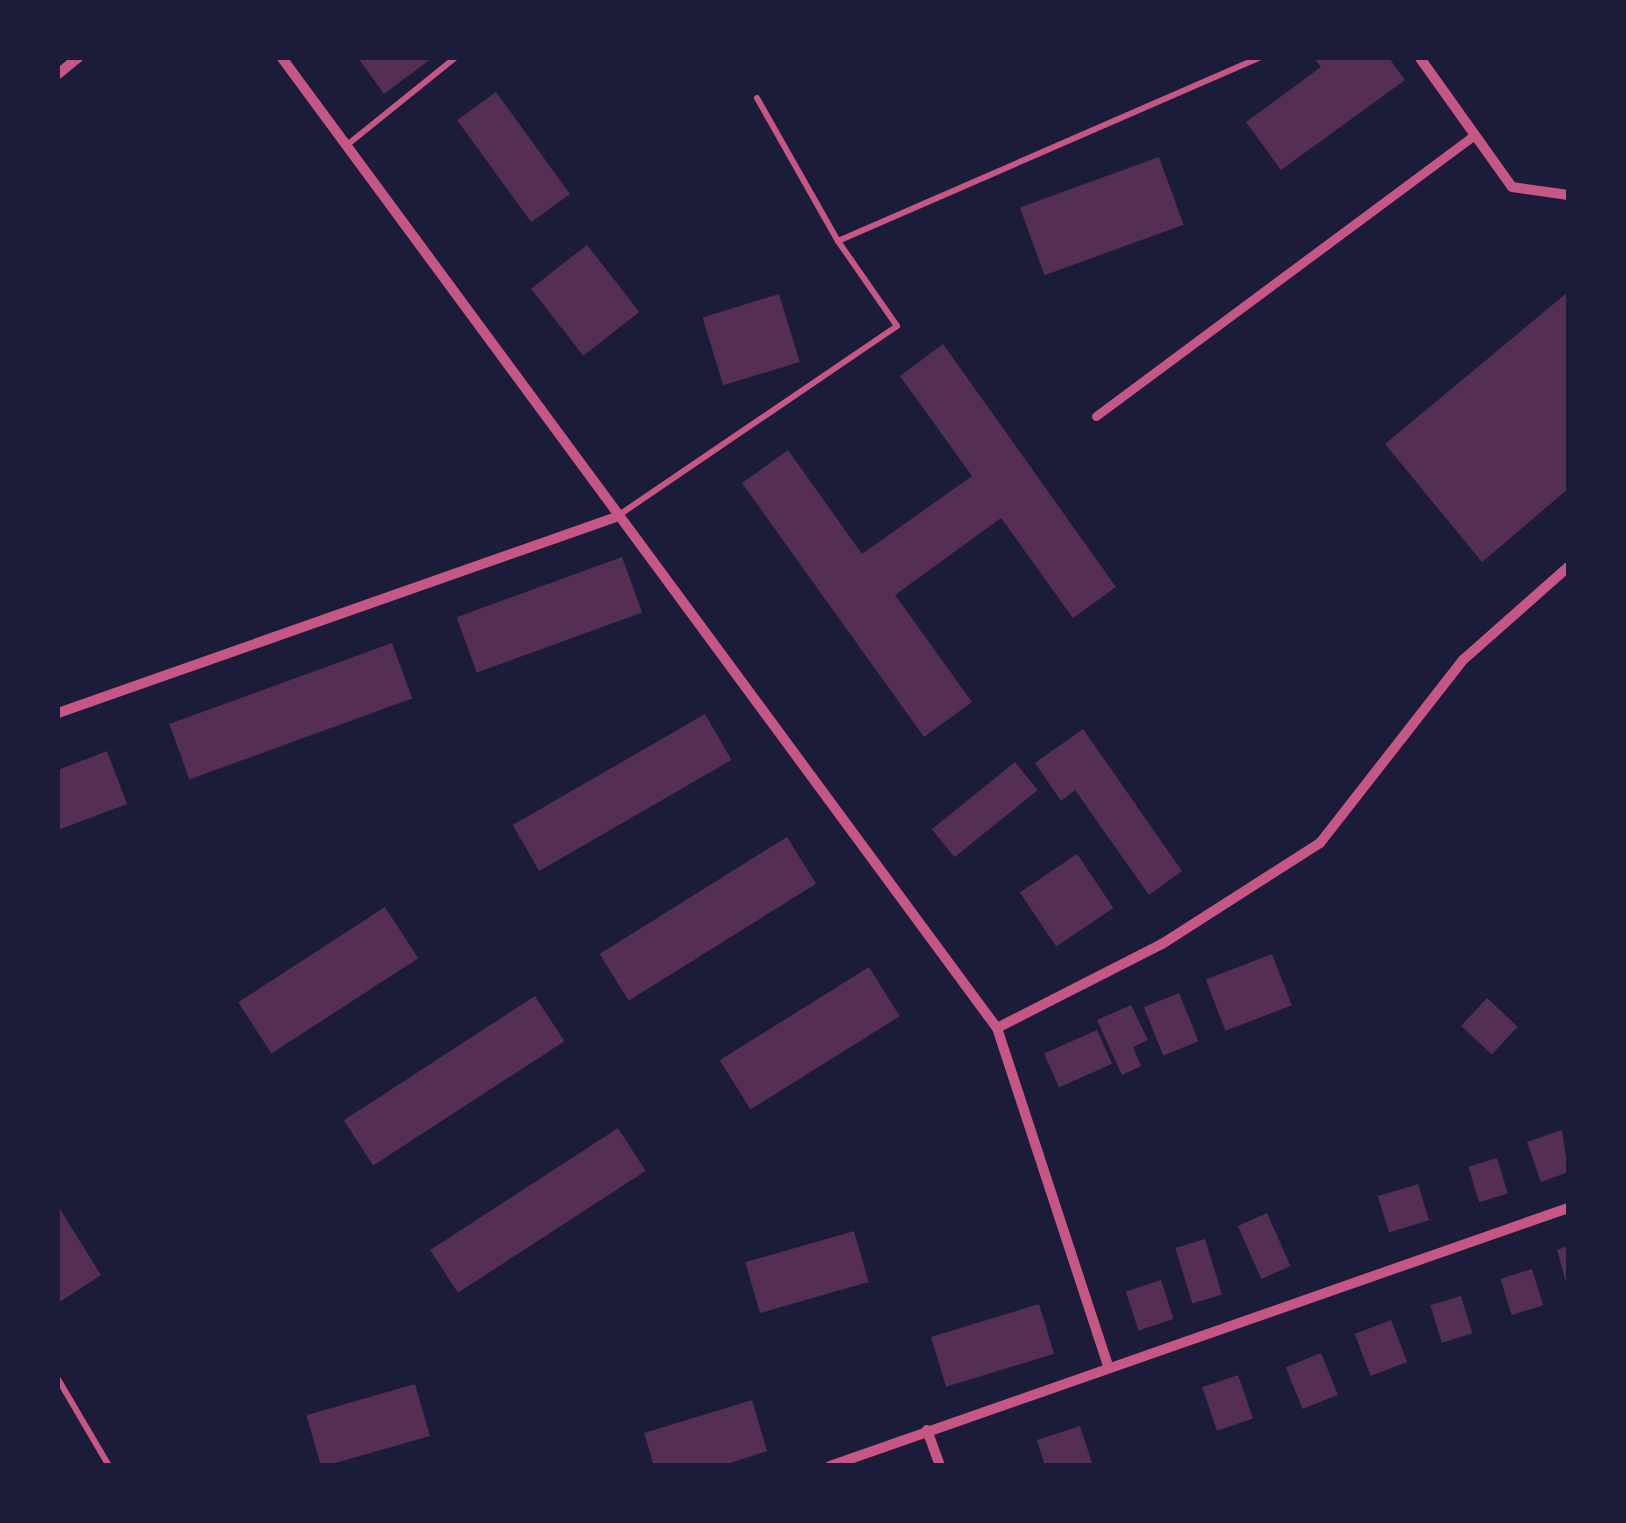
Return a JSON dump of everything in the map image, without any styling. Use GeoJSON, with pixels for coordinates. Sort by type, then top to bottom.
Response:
{"type":"FeatureCollection","features":[{"type":"Feature","properties":{"kind":"street"},"geometry":{"type":"LineString","coordinates":[[58,74],[78,58]]}},
{"type":"Feature","properties":{"kind":"street"},"geometry":{"type":"LineString","coordinates":[[282,58],[996,1028],[1110,1368]]}},
{"type":"Feature","properties":{"kind":"street"},"geometry":{"type":"LineString","coordinates":[[1420,58],[1512,187],[1568,194]]}},
{"type":"Feature","properties":{"kind":"street"},"geometry":{"type":"LineString","coordinates":[[1096,416],[1476,136]]}},
{"type":"Feature","properties":{"kind":"street"},"geometry":{"type":"LineString","coordinates":[[58,714],[618,516]]}},
{"type":"Feature","properties":{"kind":"street"},"geometry":{"type":"LineString","coordinates":[[996,1028],[1162,944],[1320,843],[1463,660],[1568,567]]}},
{"type":"Feature","properties":{"kind":"street"},"geometry":{"type":"LineString","coordinates":[[830,1466],[1568,1208]]}},
{"type":"Feature","properties":{"kind":"street"},"geometry":{"type":"LineString","coordinates":[[928,1430],[940,1466]]}},
{"type":"Feature","properties":{"kind":"lane"},"geometry":{"type":"LineString","coordinates":[[346,146],[455,58]]}},
{"type":"Feature","properties":{"kind":"lane"},"geometry":{"type":"LineString","coordinates":[[838,241],[1258,58]]}},
{"type":"Feature","properties":{"kind":"lane"},"geometry":{"type":"LineString","coordinates":[[618,516],[897,326],[838,241],[756,98]]}},
{"type":"Feature","properties":{"kind":"lane"},"geometry":{"type":"LineString","coordinates":[[58,1379],[108,1466]]}},
{"type":"Feature","properties":{"kind":"building"},"geometry":{"type":"Polygon","coordinates":[[[358,58],[432,58],[384,94],[358,58]]]}},
{"type":"Feature","properties":{"kind":"building"},"geometry":{"type":"Polygon","coordinates":[[[1314,58],[1389,58],[1405,80],[1281,170],[1246,122],[1321,67],[1314,58]]]}},
{"type":"Feature","properties":{"kind":"building"},"geometry":{"type":"Polygon","coordinates":[[[496,92],[570,194],[531,222],[457,120],[496,92]]]}},
{"type":"Feature","properties":{"kind":"building"},"geometry":{"type":"Polygon","coordinates":[[[1159,157],[1184,225],[1045,275],[1020,208],[1159,157]]]}},
{"type":"Feature","properties":{"kind":"building"},"geometry":{"type":"Polygon","coordinates":[[[587,245],[639,312],[583,356],[531,289],[587,245]]]}},
{"type":"Feature","properties":{"kind":"building"},"geometry":{"type":"Polygon","coordinates":[[[1568,292],[1568,489],[1482,562],[1385,444],[1568,292]]]}},
{"type":"Feature","properties":{"kind":"building"},"geometry":{"type":"Polygon","coordinates":[[[779,294],[800,362],[723,385],[702,317],[779,294]]]}},
{"type":"Feature","properties":{"kind":"building"},"geometry":{"type":"Polygon","coordinates":[[[943,344],[1116,587],[1073,618],[1001,518],[895,595],[972,702],[924,737],[742,483],[788,450],[862,554],[972,476],[900,376],[943,344]]]}},
{"type":"Feature","properties":{"kind":"building"},"geometry":{"type":"Polygon","coordinates":[[[622,557],[642,612],[477,673],[457,617],[622,557]]]}},
{"type":"Feature","properties":{"kind":"building"},"geometry":{"type":"Polygon","coordinates":[[[392,643],[412,698],[189,780],[169,724],[392,643]]]}},
{"type":"Feature","properties":{"kind":"building"},"geometry":{"type":"Polygon","coordinates":[[[705,714],[732,760],[539,871],[513,825],[705,714]]]}},
{"type":"Feature","properties":{"kind":"building"},"geometry":{"type":"Polygon","coordinates":[[[1083,729],[1182,871],[1149,895],[1075,790],[1061,801],[1035,763],[1083,729]]]}},
{"type":"Feature","properties":{"kind":"building"},"geometry":{"type":"Polygon","coordinates":[[[107,751],[127,804],[58,830],[58,770],[107,751]]]}},
{"type":"Feature","properties":{"kind":"building"},"geometry":{"type":"Polygon","coordinates":[[[1015,762],[1038,790],[955,857],[932,829],[1015,762]]]}},
{"type":"Feature","properties":{"kind":"building"},"geometry":{"type":"Polygon","coordinates":[[[787,837],[816,884],[629,1001],[600,954],[787,837]]]}},
{"type":"Feature","properties":{"kind":"building"},"geometry":{"type":"Polygon","coordinates":[[[1077,854],[1113,908],[1056,946],[1020,893],[1077,854]]]}},
{"type":"Feature","properties":{"kind":"building"},"geometry":{"type":"Polygon","coordinates":[[[385,907],[418,958],[271,1053],[238,1002],[385,907]]]}},
{"type":"Feature","properties":{"kind":"building"},"geometry":{"type":"Polygon","coordinates":[[[1272,954],[1292,1005],[1225,1031],[1206,979],[1272,954]]]}},
{"type":"Feature","properties":{"kind":"building"},"geometry":{"type":"Polygon","coordinates":[[[869,967],[900,1016],[750,1109],[720,1060],[869,967]]]}},
{"type":"Feature","properties":{"kind":"building"},"geometry":{"type":"Polygon","coordinates":[[[1179,993],[1198,1041],[1163,1055],[1144,1007],[1179,993]]]}},
{"type":"Feature","properties":{"kind":"building"},"geometry":{"type":"Polygon","coordinates":[[[535,996],[564,1041],[373,1165],[344,1120],[535,996]]]}},
{"type":"Feature","properties":{"kind":"building"},"geometry":{"type":"Polygon","coordinates":[[[1487,998],[1518,1027],[1492,1054],[1461,1026],[1487,998]]]}},
{"type":"Feature","properties":{"kind":"building"},"geometry":{"type":"Polygon","coordinates":[[[1131,1005],[1148,1040],[1133,1047],[1141,1066],[1122,1075],[1097,1020],[1131,1005]]]}},
{"type":"Feature","properties":{"kind":"building"},"geometry":{"type":"Polygon","coordinates":[[[1097,1030],[1112,1064],[1059,1087],[1044,1054],[1097,1030]]]}},
{"type":"Feature","properties":{"kind":"building"},"geometry":{"type":"Polygon","coordinates":[[[618,1128],[646,1171],[458,1293],[430,1250],[618,1128]]]}},
{"type":"Feature","properties":{"kind":"building"},"geometry":{"type":"Polygon","coordinates":[[[1562,1130],[1568,1172],[1541,1182],[1527,1142],[1562,1130]]]}},
{"type":"Feature","properties":{"kind":"building"},"geometry":{"type":"Polygon","coordinates":[[[1497,1158],[1508,1193],[1479,1202],[1468,1167],[1497,1158]]]}},
{"type":"Feature","properties":{"kind":"building"},"geometry":{"type":"Polygon","coordinates":[[[1418,1184],[1429,1220],[1389,1233],[1378,1196],[1418,1184]]]}},
{"type":"Feature","properties":{"kind":"building"},"geometry":{"type":"Polygon","coordinates":[[[58,1206],[101,1275],[58,1303],[58,1206]]]}},
{"type":"Feature","properties":{"kind":"building"},"geometry":{"type":"Polygon","coordinates":[[[1267,1213],[1291,1266],[1261,1279],[1238,1226],[1267,1213]]]}},
{"type":"Feature","properties":{"kind":"building"},"geometry":{"type":"Polygon","coordinates":[[[854,1231],[869,1282],[760,1313],[745,1262],[854,1231]]]}},
{"type":"Feature","properties":{"kind":"building"},"geometry":{"type":"Polygon","coordinates":[[[1205,1239],[1222,1294],[1192,1304],[1175,1248],[1205,1239]]]}},
{"type":"Feature","properties":{"kind":"building"},"geometry":{"type":"Polygon","coordinates":[[[1568,1246],[1568,1286],[1567,1286],[1557,1250],[1568,1246]]]}},
{"type":"Feature","properties":{"kind":"building"},"geometry":{"type":"Polygon","coordinates":[[[1532,1269],[1543,1305],[1512,1315],[1500,1279],[1532,1269]]]}},
{"type":"Feature","properties":{"kind":"building"},"geometry":{"type":"Polygon","coordinates":[[[1161,1280],[1174,1319],[1138,1330],[1126,1291],[1161,1280]]]}},
{"type":"Feature","properties":{"kind":"building"},"geometry":{"type":"Polygon","coordinates":[[[1461,1296],[1472,1333],[1442,1343],[1430,1305],[1461,1296]]]}},
{"type":"Feature","properties":{"kind":"building"},"geometry":{"type":"Polygon","coordinates":[[[1039,1304],[1054,1354],[946,1387],[931,1337],[1039,1304]]]}},
{"type":"Feature","properties":{"kind":"building"},"geometry":{"type":"Polygon","coordinates":[[[1391,1320],[1407,1362],[1371,1376],[1355,1334],[1391,1320]]]}},
{"type":"Feature","properties":{"kind":"building"},"geometry":{"type":"Polygon","coordinates":[[[1321,1353],[1338,1395],[1303,1409],[1286,1367],[1321,1353]]]}},
{"type":"Feature","properties":{"kind":"building"},"geometry":{"type":"Polygon","coordinates":[[[1238,1375],[1253,1418],[1217,1431],[1202,1387],[1238,1375]]]}},
{"type":"Feature","properties":{"kind":"building"},"geometry":{"type":"Polygon","coordinates":[[[415,1384],[430,1436],[321,1466],[306,1415],[415,1384]]]}},
{"type":"Feature","properties":{"kind":"building"},"geometry":{"type":"Polygon","coordinates":[[[752,1400],[767,1451],[721,1466],[654,1466],[644,1433],[752,1400]]]}},
{"type":"Feature","properties":{"kind":"building"},"geometry":{"type":"Polygon","coordinates":[[[1080,1426],[1092,1463],[1045,1466],[1037,1440],[1080,1426]]]}}]}
